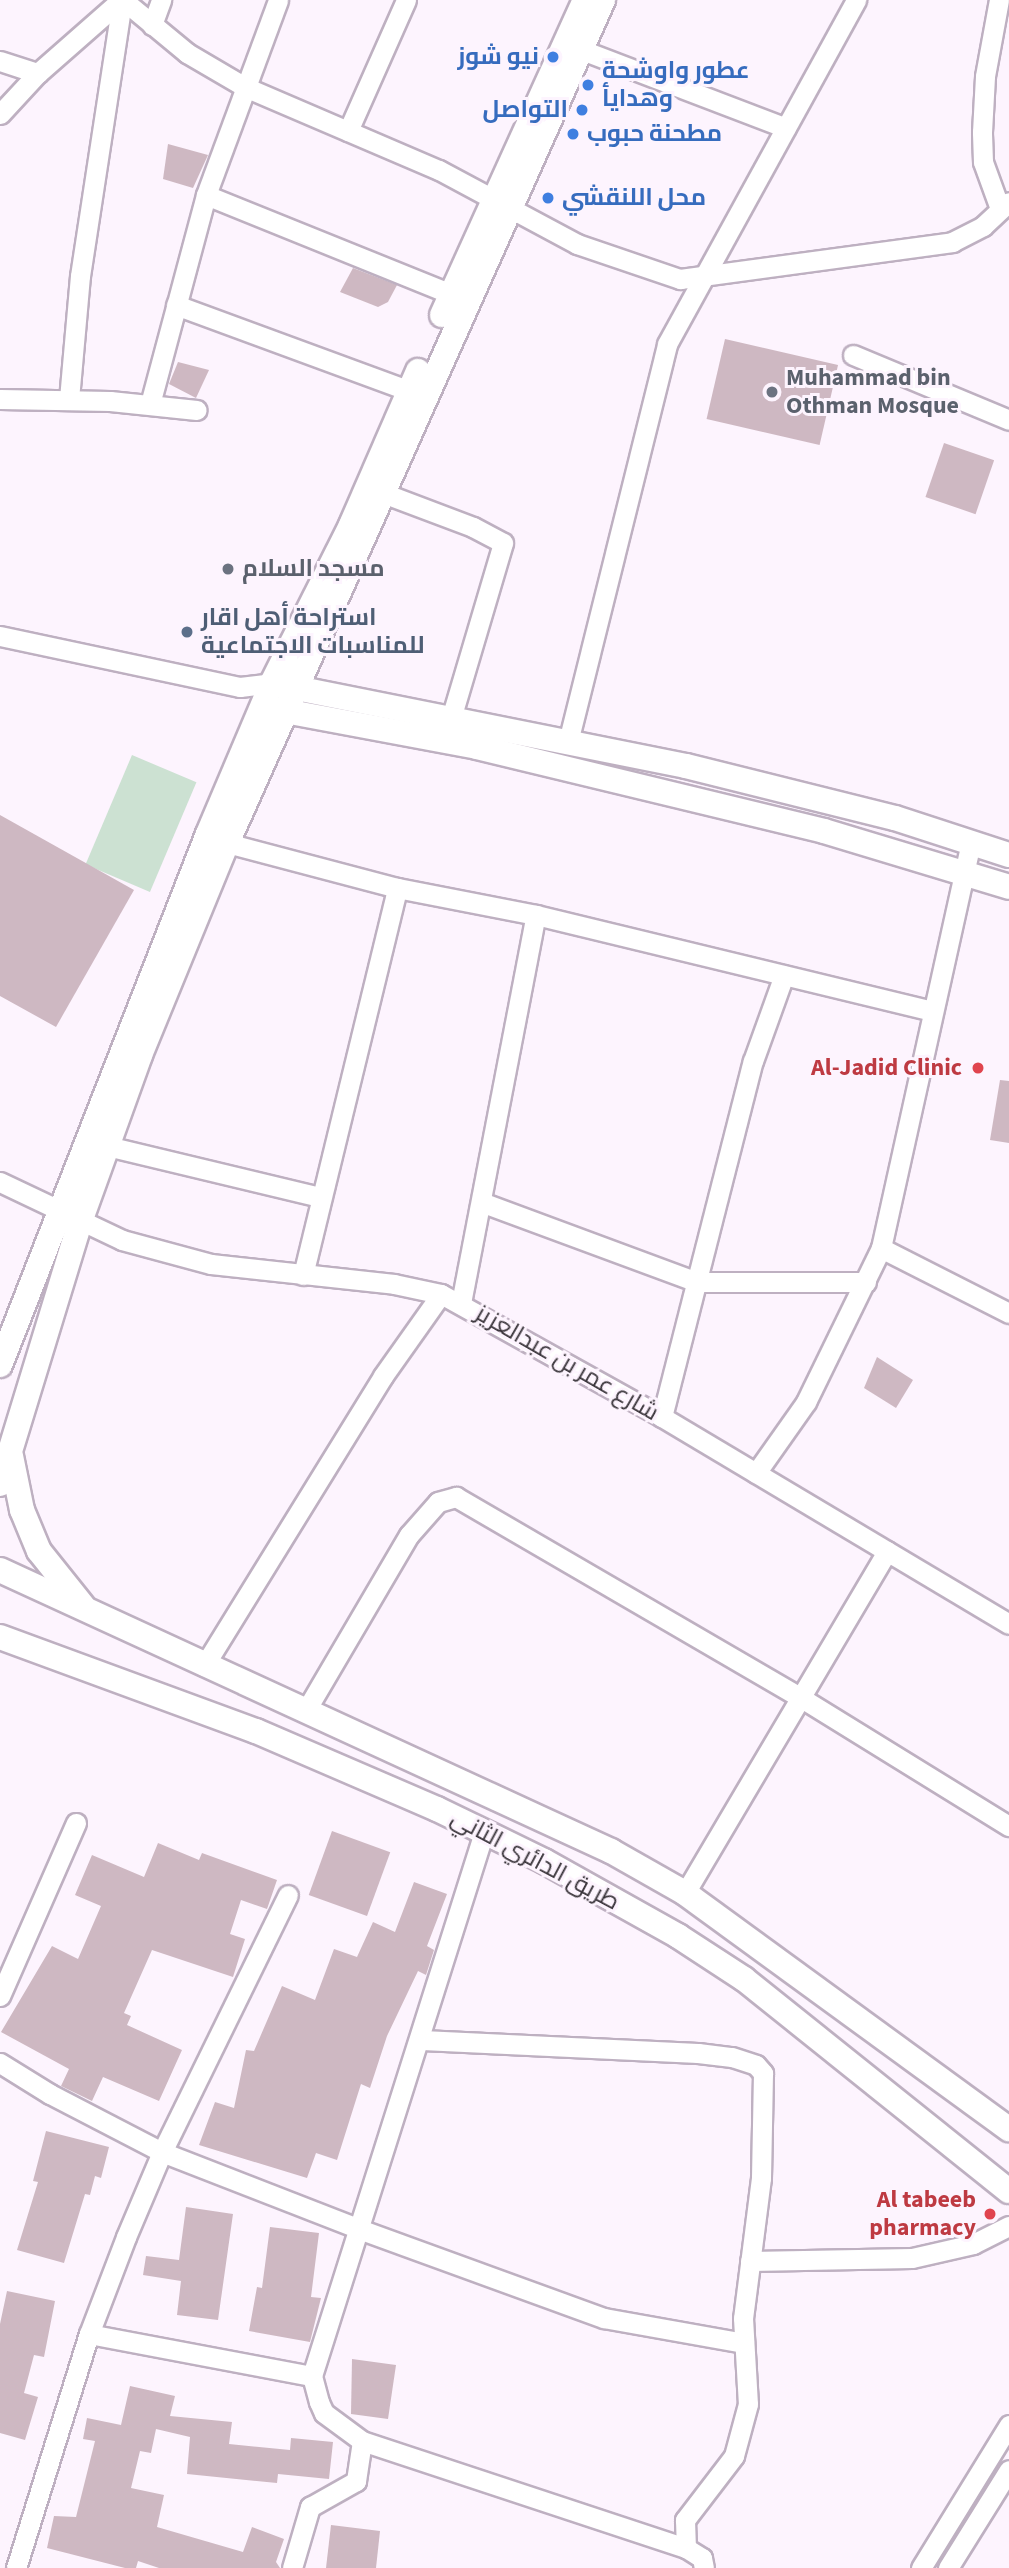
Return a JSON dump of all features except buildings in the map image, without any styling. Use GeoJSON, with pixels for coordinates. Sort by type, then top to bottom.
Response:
{"type":"FeatureCollection","features":[{"type":"Feature","properties":{"kind":"main road"},"geometry":{"type":"LineString","coordinates":[[2,1353],[107,1146],[227,844],[288,713],[383,493],[584,0]]}},
{"type":"Feature","properties":{"kind":"main road"},"geometry":{"type":"LineString","coordinates":[[0,1485],[70,1217],[208,834],[267,694],[351,525],[451,294],[582,50],[604,0]]}},
{"type":"Feature","properties":{"kind":"main road"},"geometry":{"type":"LineString","coordinates":[[267,694],[297,689],[568,742],[835,802],[1009,855]]}},
{"type":"Feature","properties":{"kind":"main road"},"geometry":{"type":"LineString","coordinates":[[267,694],[288,713],[477,747],[824,831],[1009,887]]}},
{"type":"Feature","properties":{"kind":"main road"},"geometry":{"type":"LineString","coordinates":[[9,1445],[14,1480],[39,1551],[88,1612]]}},
{"type":"Feature","properties":{"kind":"main road","name":"طريق الدائري الثاني"},"geometry":{"type":"LineString","coordinates":[[0,1570],[204,1666],[562,1827],[685,1893],[1009,2129]]}},
{"type":"Feature","properties":{"kind":"main road","name":"طريق الدائري الثاني"},"geometry":{"type":"LineString","coordinates":[[8,1645],[256,1731],[544,1861],[678,1936],[744,1979],[1009,2191]]}},
{"type":"Feature","properties":{"kind":"main road"},"geometry":{"type":"LineString","coordinates":[[544,1861],[562,1827]]}},
{"type":"Feature","properties":{"kind":"street"},"geometry":{"type":"LineString","coordinates":[[122,0],[187,53],[245,87],[348,131],[577,244],[680,279],[703,279],[952,242],[983,226],[1004,204],[983,162],[982,132],[985,76],[999,0]]}},
{"type":"Feature","properties":{"kind":"street"},"geometry":{"type":"LineString","coordinates":[[0,114],[38,73],[122,0]]}},
{"type":"Feature","properties":{"kind":"street"},"geometry":{"type":"LineString","coordinates":[[69,399],[80,276],[122,0]]}},
{"type":"Feature","properties":{"kind":"street"},"geometry":{"type":"LineString","coordinates":[[152,25],[161,0]]}},
{"type":"Feature","properties":{"kind":"street"},"geometry":{"type":"LineString","coordinates":[[150,404],[206,195],[278,0]]}},
{"type":"Feature","properties":{"kind":"street"},"geometry":{"type":"LineString","coordinates":[[348,131],[406,0]]}},
{"type":"Feature","properties":{"kind":"street"},"geometry":{"type":"LineString","coordinates":[[568,742],[611,565],[625,527],[658,372],[679,317],[703,279],[856,0]]}},
{"type":"Feature","properties":{"kind":"street"},"geometry":{"type":"LineString","coordinates":[[582,50],[786,128]]}},
{"type":"Feature","properties":{"kind":"street"},"geometry":{"type":"LineString","coordinates":[[0,61],[38,73]]}},
{"type":"Feature","properties":{"kind":"street"},"geometry":{"type":"LineString","coordinates":[[206,195],[451,294]]}},
{"type":"Feature","properties":{"kind":"street"},"geometry":{"type":"LineString","coordinates":[[176,304],[410,391]]}},
{"type":"Feature","properties":{"kind":"street"},"geometry":{"type":"LineString","coordinates":[[853,355],[1009,420]]}},
{"type":"Feature","properties":{"kind":"street"},"geometry":{"type":"LineString","coordinates":[[0,399],[69,399],[197,410]]}},
{"type":"Feature","properties":{"kind":"street"},"geometry":{"type":"LineString","coordinates":[[383,493],[473,527],[502,543],[451,718]]}},
{"type":"Feature","properties":{"kind":"street"},"geometry":{"type":"LineString","coordinates":[[0,636],[267,694]]}},
{"type":"Feature","properties":{"kind":"street"},"geometry":{"type":"LineString","coordinates":[[756,1473],[806,1402],[881,1248],[971,842]]}},
{"type":"Feature","properties":{"kind":"street"},"geometry":{"type":"LineString","coordinates":[[227,844],[397,888],[536,915],[933,1011]]}},
{"type":"Feature","properties":{"kind":"street"},"geometry":{"type":"LineString","coordinates":[[303,1275],[319,1197],[397,888]]}},
{"type":"Feature","properties":{"kind":"street"},"geometry":{"type":"LineString","coordinates":[[461,1303],[536,915]]}},
{"type":"Feature","properties":{"kind":"street"},"geometry":{"type":"LineString","coordinates":[[662,1417],[753,1061],[784,975]]}},
{"type":"Feature","properties":{"kind":"street"},"geometry":{"type":"LineString","coordinates":[[107,1146],[319,1197]]}},
{"type":"Feature","properties":{"kind":"street","name":"شارع عمر بن عبدالعزيز"},"geometry":{"type":"LineString","coordinates":[[0,1182],[70,1217],[145,1248],[211,1264],[394,1284],[441,1294],[662,1417],[1009,1624]]}},
{"type":"Feature","properties":{"kind":"street"},"geometry":{"type":"LineString","coordinates":[[481,1202],[697,1282],[866,1283]]}},
{"type":"Feature","properties":{"kind":"street"},"geometry":{"type":"LineString","coordinates":[[881,1248],[1009,1313]]}},
{"type":"Feature","properties":{"kind":"street"},"geometry":{"type":"LineString","coordinates":[[204,1666],[383,1376],[441,1294]]}},
{"type":"Feature","properties":{"kind":"street"},"geometry":{"type":"LineString","coordinates":[[305,1712],[409,1535],[438,1502],[449,1497],[466,1500],[803,1699],[1009,1826]]}},
{"type":"Feature","properties":{"kind":"street"},"geometry":{"type":"LineString","coordinates":[[685,1893],[803,1699],[887,1551]]}},
{"type":"Feature","properties":{"kind":"street"},"geometry":{"type":"LineString","coordinates":[[0,1996],[75,1823]]}},
{"type":"Feature","properties":{"kind":"street"},"geometry":{"type":"LineString","coordinates":[[484,1832],[422,2040],[312,2376],[324,2413],[362,2441],[686,2548],[702,2558],[704,2568]]}},
{"type":"Feature","properties":{"kind":"street"},"geometry":{"type":"LineString","coordinates":[[16,2568],[89,2334],[162,2152],[288,1895]]}},
{"type":"Feature","properties":{"kind":"street"},"geometry":{"type":"LineString","coordinates":[[422,2040],[698,2053],[756,2065],[763,2073],[765,2099],[761,2178],[750,2261],[744,2343],[748,2404],[734,2456],[685,2519],[686,2548]]}},
{"type":"Feature","properties":{"kind":"street"},"geometry":{"type":"LineString","coordinates":[[0,2063],[50,2094],[162,2152],[359,2229],[604,2318],[744,2343]]}},
{"type":"Feature","properties":{"kind":"street"},"geometry":{"type":"LineString","coordinates":[[750,2261],[912,2258],[973,2244],[1009,2226]]}},
{"type":"Feature","properties":{"kind":"street"},"geometry":{"type":"LineString","coordinates":[[89,2334],[312,2376]]}},
{"type":"Feature","properties":{"kind":"street"},"geometry":{"type":"LineString","coordinates":[[922,2568],[1009,2425]]}},
{"type":"Feature","properties":{"kind":"street"},"geometry":{"type":"LineString","coordinates":[[292,2568],[310,2507],[356,2481],[362,2441]]}},
{"type":"Feature","properties":{"kind":"street"},"geometry":{"type":"LineString","coordinates":[[948,2568],[1009,2470]]}},
{"type":"Feature","properties":{"kind":"green space"},"geometry":{"type":"Polygon","coordinates":[[[132,755],[196,782],[150,892],[86,865],[132,755]]]}},
{"type":"Feature","properties":{"kind":"place","name":"نيو شوز"},"geometry":{"type":"Point","coordinates":[553,57]}},
{"type":"Feature","properties":{"kind":"place","name":"عطور واوشحة وهدايأ"},"geometry":{"type":"Point","coordinates":[588,85]}},
{"type":"Feature","properties":{"kind":"place","name":"التواصل"},"geometry":{"type":"Point","coordinates":[582,110]}},
{"type":"Feature","properties":{"kind":"place","name":"مطحنة حبوب"},"geometry":{"type":"Point","coordinates":[573,134]}},
{"type":"Feature","properties":{"kind":"place","name":"محل اللنقشي"},"geometry":{"type":"Point","coordinates":[548,198]}},
{"type":"Feature","properties":{"kind":"place","name":"Muhammad bin Othman Mosque"},"geometry":{"type":"Point","coordinates":[772,392]}},
{"type":"Feature","properties":{"kind":"place","name":"مسجد السلام"},"geometry":{"type":"Point","coordinates":[228,569]}},
{"type":"Feature","properties":{"kind":"place","name":"استراحة أهل اقار للمناسبات الاجتماعية"},"geometry":{"type":"Point","coordinates":[187,632]}},
{"type":"Feature","properties":{"kind":"place","name":"Al-Jadid Clinic"},"geometry":{"type":"Point","coordinates":[978,1068]}},
{"type":"Feature","properties":{"kind":"place","name":"Al tabeeb pharmacy"},"geometry":{"type":"Point","coordinates":[990,2214]}}]}
